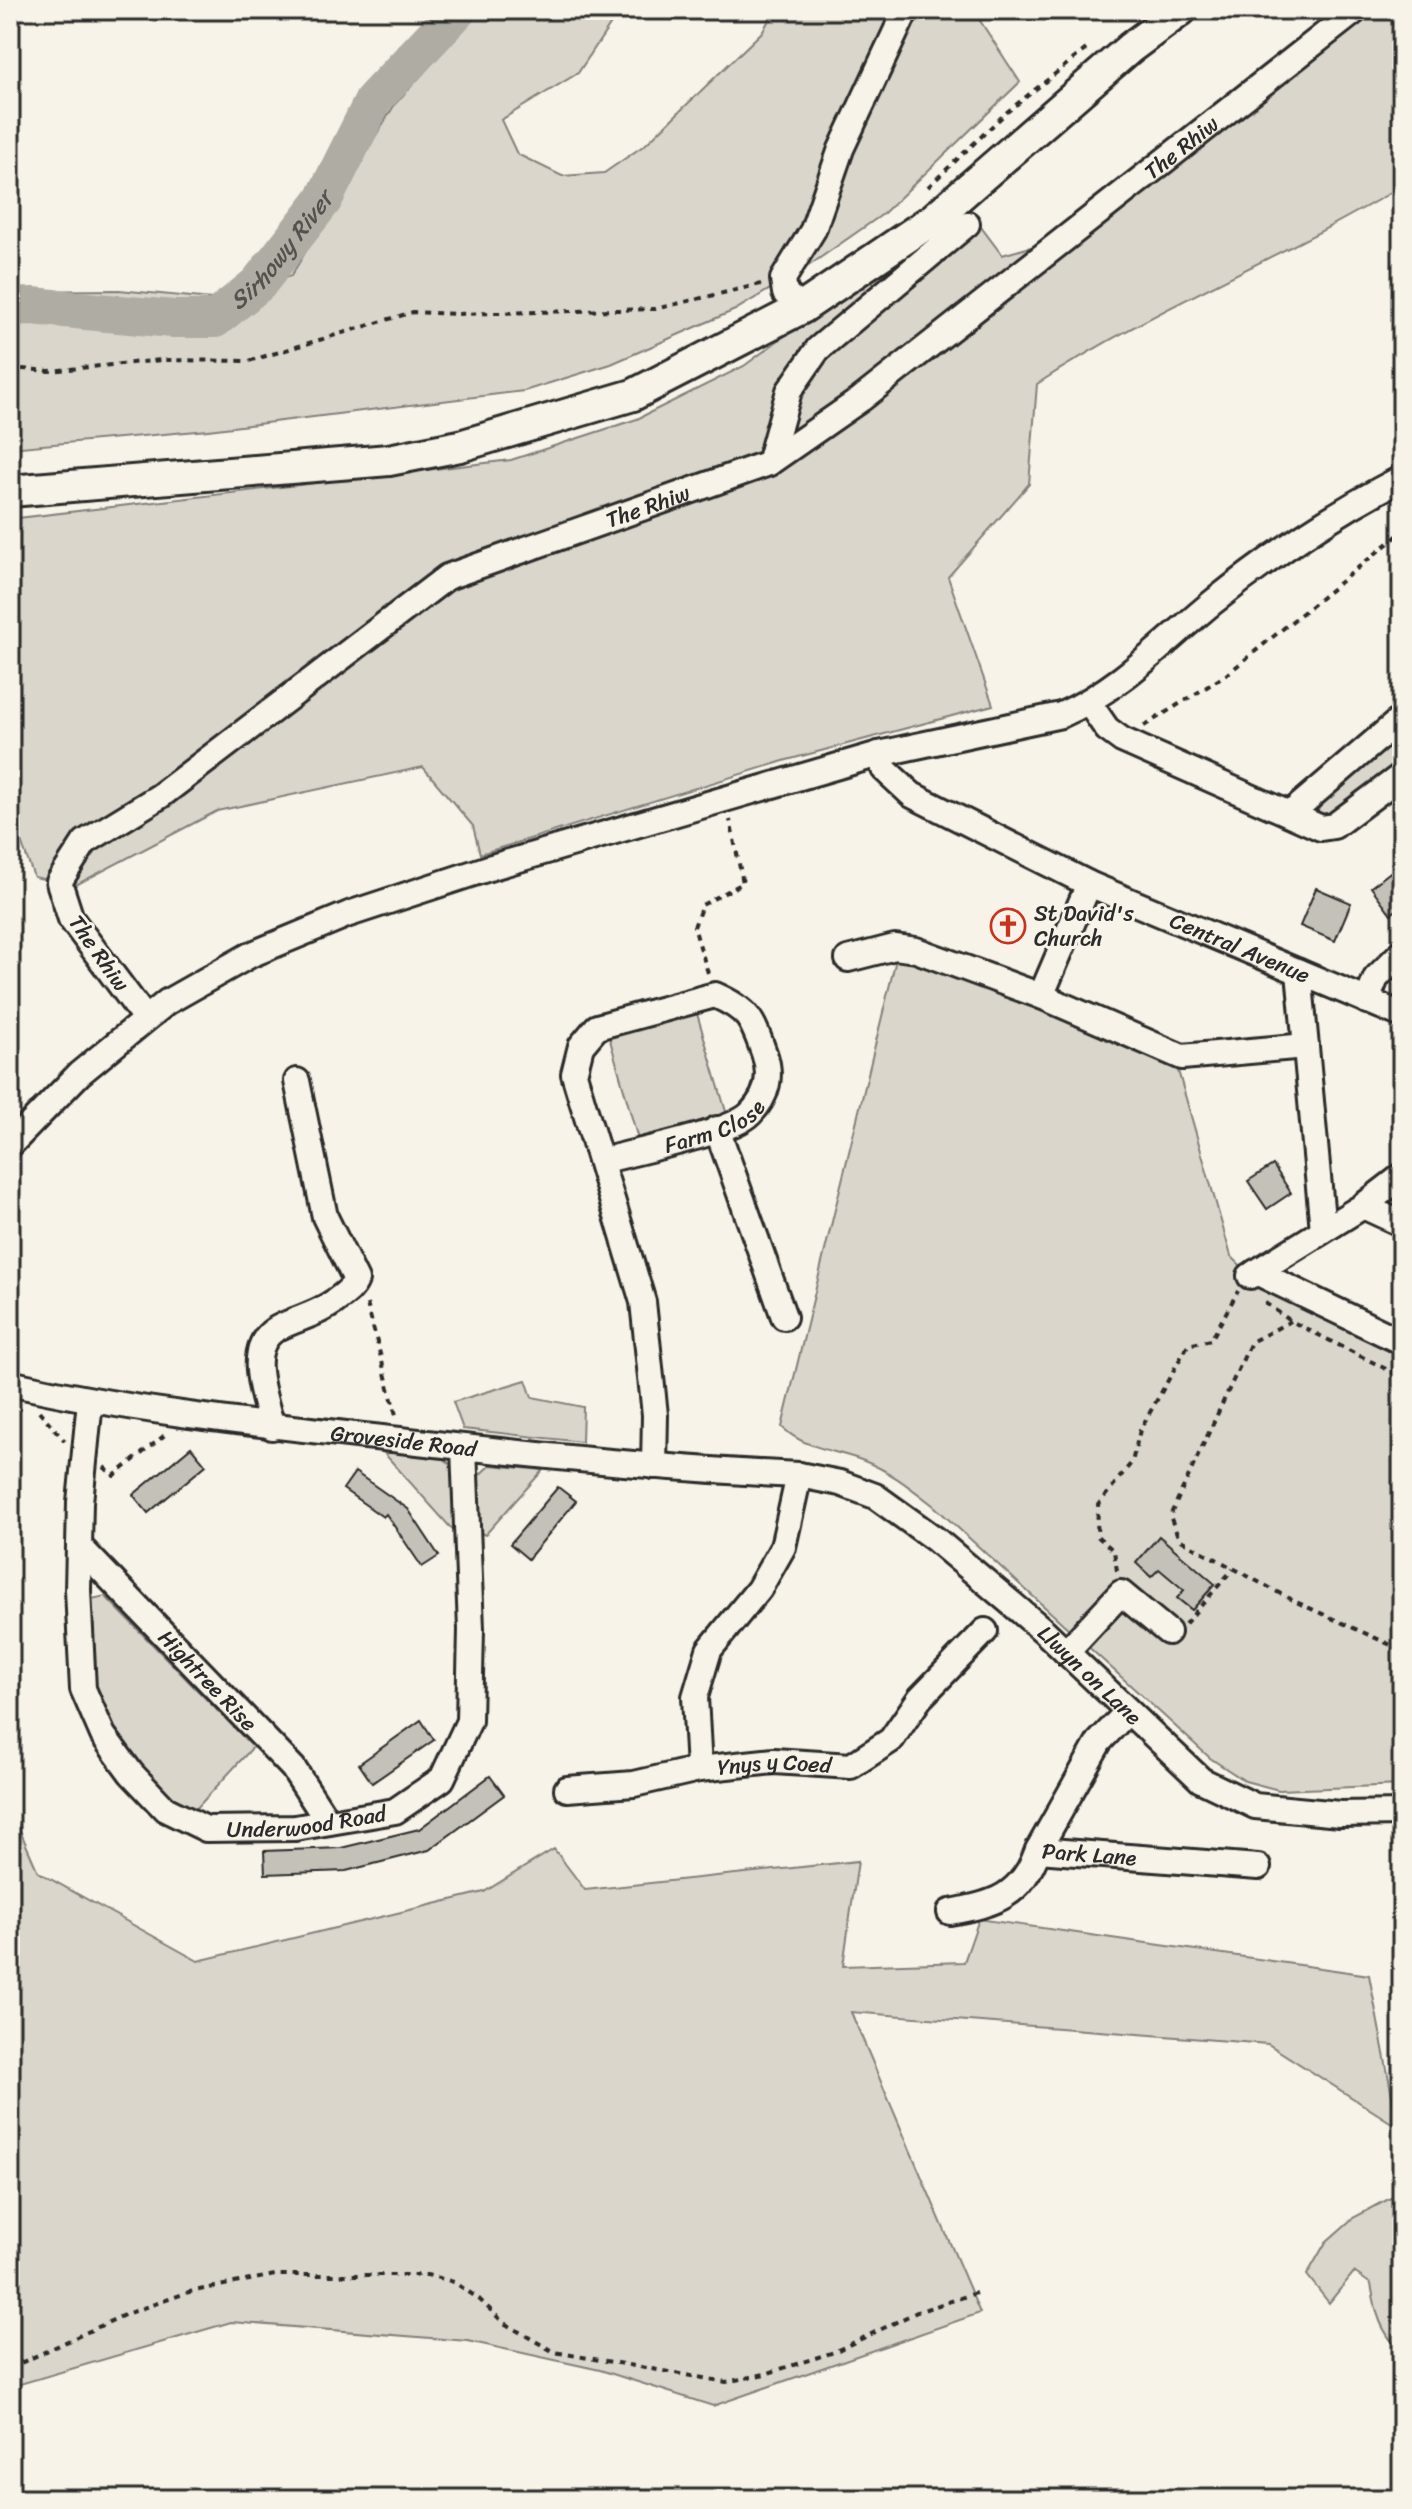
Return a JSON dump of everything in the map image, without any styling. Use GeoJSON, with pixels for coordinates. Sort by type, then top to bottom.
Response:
{"type":"FeatureCollection","features":[{"type":"Feature","properties":{"kind":"main road"},"geometry":{"type":"LineString","coordinates":[[10,491],[389,460],[460,446],[633,395],[802,308],[932,220],[1130,48],[1181,10]]}},
{"type":"Feature","properties":{"kind":"street"},"geometry":{"type":"LineString","coordinates":[[802,308],[785,293],[783,279],[813,230],[841,149],[906,10]]}},
{"type":"Feature","properties":{"kind":"street","name":"The Rhiw"},"geometry":{"type":"LineString","coordinates":[[145,1018],[71,919],[59,882],[85,842],[160,796],[447,577],[769,463],[861,399],[1356,10]]}},
{"type":"Feature","properties":{"kind":"street"},"geometry":{"type":"LineString","coordinates":[[769,463],[789,391],[818,349],[967,224]]}},
{"type":"Feature","properties":{"kind":"street"},"geometry":{"type":"LineString","coordinates":[[10,1145],[79,1074],[145,1018],[250,955],[349,914],[726,797],[879,754],[1061,715],[1089,703],[1241,580],[1316,526],[1402,478]]}},
{"type":"Feature","properties":{"kind":"street"},"geometry":{"type":"LineString","coordinates":[[1089,703],[1107,729],[1122,740],[1321,828],[1334,826],[1402,775]]}},
{"type":"Feature","properties":{"kind":"street"},"geometry":{"type":"LineString","coordinates":[[1291,813],[1402,718]]}},
{"type":"Feature","properties":{"kind":"street","name":"Central Avenue"},"geometry":{"type":"LineString","coordinates":[[879,754],[884,769],[912,795],[1089,884],[1402,1015]]}},
{"type":"Feature","properties":{"kind":"street"},"geometry":{"type":"LineString","coordinates":[[1041,996],[1089,884]]}},
{"type":"Feature","properties":{"kind":"street"},"geometry":{"type":"LineString","coordinates":[[848,959],[895,947],[916,950],[1041,996],[1182,1057],[1306,1046]]}},
{"type":"Feature","properties":{"kind":"street"},"geometry":{"type":"LineString","coordinates":[[1367,1001],[1376,978],[1402,952]]}},
{"type":"Feature","properties":{"kind":"street"},"geometry":{"type":"LineString","coordinates":[[1299,972],[1323,1230]]}},
{"type":"Feature","properties":{"kind":"street"},"geometry":{"type":"LineString","coordinates":[[654,1466],[655,1415],[643,1302],[574,1074],[581,1046],[597,1027],[715,995]]}},
{"type":"Feature","properties":{"kind":"street","name":"Farm Close"},"geometry":{"type":"LineString","coordinates":[[602,1161],[717,1129],[748,1116],[763,1097],[771,1072],[752,1017],[715,995]]}},
{"type":"Feature","properties":{"kind":"street"},"geometry":{"type":"LineString","coordinates":[[272,1427],[258,1369],[262,1347],[275,1329],[316,1315],[353,1287],[356,1280],[325,1217],[297,1081]]}},
{"type":"Feature","properties":{"kind":"street"},"geometry":{"type":"LineString","coordinates":[[717,1129],[784,1317]]}},
{"type":"Feature","properties":{"kind":"street"},"geometry":{"type":"LineString","coordinates":[[1249,1278],[1363,1206],[1402,1176]]}},
{"type":"Feature","properties":{"kind":"street"},"geometry":{"type":"LineString","coordinates":[[1363,1206],[1402,1224]]}},
{"type":"Feature","properties":{"kind":"street"},"geometry":{"type":"LineString","coordinates":[[1249,1278],[1402,1342]]}},
{"type":"Feature","properties":{"kind":"street","name":"Groveside Road"},"geometry":{"type":"LineString","coordinates":[[10,1383],[90,1401],[272,1427],[654,1466],[799,1475]]}},
{"type":"Feature","properties":{"kind":"street","name":"Underwood Road"},"geometry":{"type":"LineString","coordinates":[[90,1401],[79,1546],[83,1689],[103,1735],[131,1773],[165,1809],[206,1829],[295,1828],[395,1811],[442,1779],[469,1721],[471,1629],[464,1448]]}},
{"type":"Feature","properties":{"kind":"street","name":"Llwyn on Lane"},"geometry":{"type":"LineString","coordinates":[[799,1475],[840,1483],[875,1496],[935,1539],[1066,1652],[1201,1780],[1255,1806],[1340,1814],[1402,1813]]}},
{"type":"Feature","properties":{"kind":"street","name":"Ynys y Coed"},"geometry":{"type":"LineString","coordinates":[[699,1769],[695,1697],[709,1650],[759,1589],[783,1547],[799,1475]]}},
{"type":"Feature","properties":{"kind":"street","name":"Hightree Rise"},"geometry":{"type":"LineString","coordinates":[[79,1546],[293,1768],[328,1822]]}},
{"type":"Feature","properties":{"kind":"street"},"geometry":{"type":"LineString","coordinates":[[1066,1652],[1121,1593],[1168,1632]]}},
{"type":"Feature","properties":{"kind":"street","name":"Ynys y Coed"},"geometry":{"type":"LineString","coordinates":[[567,1789],[634,1784],[699,1769],[774,1761],[851,1766],[891,1740],[920,1698],[985,1631]]}},
{"type":"Feature","properties":{"kind":"street","name":"Park Lane"},"geometry":{"type":"LineString","coordinates":[[1128,1711],[1099,1742],[1038,1850],[1258,1867]]}},
{"type":"Feature","properties":{"kind":"street"},"geometry":{"type":"LineString","coordinates":[[950,1912],[988,1905],[1011,1893],[1032,1868],[1038,1850]]}},
{"type":"Feature","properties":{"kind":"path"},"geometry":{"type":"LineString","coordinates":[[920,195],[1007,112],[1101,38]]}},
{"type":"Feature","properties":{"kind":"path"},"geometry":{"type":"LineString","coordinates":[[10,368],[49,371],[162,360],[249,361],[413,312],[456,314],[655,309],[783,279]]}},
{"type":"Feature","properties":{"kind":"path"},"geometry":{"type":"LineString","coordinates":[[1122,740],[1226,675],[1402,532]]}},
{"type":"Feature","properties":{"kind":"path"},"geometry":{"type":"LineString","coordinates":[[715,995],[694,927],[702,905],[743,883],[726,797]]}},
{"type":"Feature","properties":{"kind":"path"},"geometry":{"type":"LineString","coordinates":[[1121,1593],[1114,1551],[1097,1536],[1098,1505],[1132,1462],[1140,1430],[1188,1345],[1211,1340],[1249,1278]]}},
{"type":"Feature","properties":{"kind":"path"},"geometry":{"type":"LineString","coordinates":[[356,1280],[365,1296],[402,1440]]}},
{"type":"Feature","properties":{"kind":"path"},"geometry":{"type":"LineString","coordinates":[[1402,1377],[1291,1321],[1251,1342],[1170,1516],[1179,1539],[1294,1601],[1402,1650]]}},
{"type":"Feature","properties":{"kind":"path"},"geometry":{"type":"LineString","coordinates":[[32,1403],[84,1455],[114,1476],[190,1415]]}},
{"type":"Feature","properties":{"kind":"path"},"geometry":{"type":"LineString","coordinates":[[1168,1632],[1189,1623],[1233,1569]]}},
{"type":"Feature","properties":{"kind":"path"},"geometry":{"type":"LineString","coordinates":[[10,2368],[126,2314],[189,2292],[275,2275],[427,2275],[454,2282],[479,2299],[504,2323],[554,2352],[726,2382],[765,2374],[834,2352],[917,2312],[976,2293]]}},
{"type":"Feature","properties":{"kind":"shaded area"},"geometry":{"type":"Polygon","coordinates":[[[481,10],[616,10],[614,19],[578,73],[501,120],[517,154],[562,176],[604,173],[646,144],[762,32],[775,10],[973,10],[1020,82],[883,214],[807,267],[735,310],[611,364],[524,391],[208,430],[10,448],[10,291],[119,290],[212,299],[291,276],[395,104],[481,10]]]}},
{"type":"Feature","properties":{"kind":"shaded area"},"geometry":{"type":"Polygon","coordinates":[[[1341,10],[1402,10],[1402,186],[1126,331],[1037,384],[1029,484],[948,577],[993,705],[787,760],[480,854],[473,826],[423,767],[217,811],[74,886],[34,877],[10,812],[10,519],[511,460],[637,419],[744,366],[963,203],[1002,255],[1045,243],[1341,10]]]}},
{"type":"Feature","properties":{"kind":"shaded area"},"geometry":{"type":"Polygon","coordinates":[[[1402,735],[1402,767],[1325,820],[1317,812],[1323,802],[1402,735]]]}},
{"type":"Feature","properties":{"kind":"shaded area"},"geometry":{"type":"Polygon","coordinates":[[[896,959],[914,961],[1167,1056],[1177,1067],[1231,1256],[1263,1287],[1402,1353],[1402,1785],[1279,1790],[1245,1781],[1210,1758],[917,1493],[874,1465],[810,1445],[782,1427],[896,959]]]}},
{"type":"Feature","properties":{"kind":"shaded area"},"geometry":{"type":"Polygon","coordinates":[[[695,1007],[727,1115],[639,1143],[608,1033],[695,1007]]]}},
{"type":"Feature","properties":{"kind":"shaded area"},"geometry":{"type":"Polygon","coordinates":[[[526,1380],[532,1397],[583,1407],[582,1442],[463,1429],[453,1402],[526,1380]]]}},
{"type":"Feature","properties":{"kind":"shaded area"},"geometry":{"type":"Polygon","coordinates":[[[383,1452],[444,1458],[455,1470],[459,1537],[383,1452]]]}},
{"type":"Feature","properties":{"kind":"shaded area"},"geometry":{"type":"Polygon","coordinates":[[[490,1465],[543,1470],[485,1535],[477,1531],[475,1479],[490,1465]]]}},
{"type":"Feature","properties":{"kind":"shaded area"},"geometry":{"type":"Polygon","coordinates":[[[105,1596],[253,1747],[195,1810],[159,1787],[144,1773],[130,1758],[109,1722],[94,1681],[91,1662],[92,1599],[105,1596]]]}},
{"type":"Feature","properties":{"kind":"shaded area"},"geometry":{"type":"Polygon","coordinates":[[[10,1808],[38,1872],[198,1961],[484,1892],[554,1849],[585,1890],[858,1861],[843,1966],[964,1962],[979,1919],[1369,1975],[1398,2127],[1268,2044],[851,2012],[980,2313],[713,2406],[600,2370],[468,2341],[231,2322],[10,2387],[10,1808]]]}},
{"type":"Feature","properties":{"kind":"shaded area"},"geometry":{"type":"Polygon","coordinates":[[[1402,2192],[1402,2353],[1380,2322],[1371,2284],[1354,2272],[1329,2303],[1307,2275],[1326,2242],[1353,2218],[1402,2192]]]}},
{"type":"Feature","properties":{"kind":"building"},"geometry":{"type":"Polygon","coordinates":[[[1402,863],[1402,906],[1391,914],[1371,887],[1402,863]]]}},
{"type":"Feature","properties":{"kind":"building"},"geometry":{"type":"Polygon","coordinates":[[[1316,888],[1351,903],[1335,941],[1300,926],[1316,888]]]}},
{"type":"Feature","properties":{"kind":"building"},"geometry":{"type":"Polygon","coordinates":[[[1273,1165],[1291,1193],[1267,1209],[1248,1181],[1273,1165]]]}},
{"type":"Feature","properties":{"kind":"building"},"geometry":{"type":"Polygon","coordinates":[[[191,1447],[206,1465],[148,1513],[133,1495],[191,1447]]]}},
{"type":"Feature","properties":{"kind":"building"},"geometry":{"type":"Polygon","coordinates":[[[355,1472],[408,1509],[439,1556],[422,1567],[386,1514],[383,1517],[343,1489],[355,1472]]]}},
{"type":"Feature","properties":{"kind":"building"},"geometry":{"type":"Polygon","coordinates":[[[558,1487],[576,1501],[528,1559],[510,1544],[558,1487]]]}},
{"type":"Feature","properties":{"kind":"building"},"geometry":{"type":"Polygon","coordinates":[[[1159,1536],[1215,1584],[1192,1610],[1177,1598],[1184,1590],[1159,1569],[1151,1577],[1136,1563],[1159,1536]]]}},
{"type":"Feature","properties":{"kind":"building"},"geometry":{"type":"Polygon","coordinates":[[[421,1720],[434,1740],[372,1783],[359,1764],[421,1720]]]}},
{"type":"Feature","properties":{"kind":"building"},"geometry":{"type":"Polygon","coordinates":[[[490,1776],[504,1795],[429,1850],[346,1871],[265,1874],[264,1851],[341,1848],[419,1829],[490,1776]]]}},
{"type":"Feature","properties":{"kind":"waterway","name":"Sirhowy River"},"geometry":{"type":"LineString","coordinates":[[10,307],[32,306],[173,319],[215,319],[258,284],[324,199],[374,99],[458,10]]}},
{"type":"Feature","properties":{"kind":"place","name":"St David's Church"},"geometry":{"type":"Point","coordinates":[1008,926]}}]}
